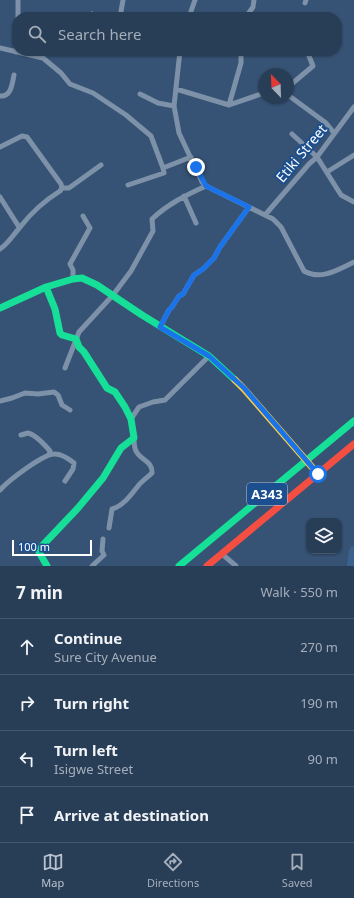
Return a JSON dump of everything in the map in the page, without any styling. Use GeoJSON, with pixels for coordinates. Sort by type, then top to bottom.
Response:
{"type":"FeatureCollection","features":[{"type":"Feature","properties":{"kind":"main road"},"geometry":{"type":"LineString","coordinates":[[0,308],[46,287],[73,279],[82,278],[97,285],[160,327],[209,356],[244,388],[318,474]]}},
{"type":"Feature","properties":{"kind":"main road"},"geometry":{"type":"LineString","coordinates":[[46,287],[62,336],[76,339],[79,347],[84,352],[107,388],[115,392],[126,407],[131,419],[134,438],[121,448],[103,478],[78,508],[42,546],[40,552],[42,559],[47,566]]}},
{"type":"Feature","properties":{"kind":"main road","name":"A343"},"geometry":{"type":"LineString","coordinates":[[179,566],[354,421]]}},
{"type":"Feature","properties":{"kind":"main road","name":"A343"},"geometry":{"type":"LineString","coordinates":[[208,566],[354,444]]}},
{"type":"Feature","properties":{"kind":"street"},"geometry":{"type":"LineString","coordinates":[[18,0],[18,12]]}},
{"type":"Feature","properties":{"kind":"street"},"geometry":{"type":"LineString","coordinates":[[121,12],[123,0]]}},
{"type":"Feature","properties":{"kind":"street"},"geometry":{"type":"LineString","coordinates":[[250,12],[253,7],[254,0]]}},
{"type":"Feature","properties":{"kind":"street"},"geometry":{"type":"LineString","coordinates":[[190,12],[192,1]]}},
{"type":"Feature","properties":{"kind":"street"},"geometry":{"type":"LineString","coordinates":[[0,48],[12,51]]}},
{"type":"Feature","properties":{"kind":"street"},"geometry":{"type":"LineString","coordinates":[[34,56],[43,58],[61,72],[70,84],[93,93],[126,115],[144,129],[153,140],[163,168],[163,174],[128,184]]}},
{"type":"Feature","properties":{"kind":"street"},"geometry":{"type":"LineString","coordinates":[[179,56],[174,106],[179,133],[198,174],[206,186],[266,214],[277,223],[304,271],[308,274],[324,274],[333,272],[354,262]]}},
{"type":"Feature","properties":{"kind":"street"},"geometry":{"type":"LineString","coordinates":[[229,105],[242,56]]}},
{"type":"Feature","properties":{"kind":"street"},"geometry":{"type":"LineString","coordinates":[[294,82],[314,66],[309,56]]}},
{"type":"Feature","properties":{"kind":"street"},"geometry":{"type":"LineString","coordinates":[[0,96],[5,96],[9,93],[14,75]]}},
{"type":"Feature","properties":{"kind":"street"},"geometry":{"type":"LineString","coordinates":[[176,88],[229,105],[258,95]]}},
{"type":"Feature","properties":{"kind":"street"},"geometry":{"type":"LineString","coordinates":[[140,94],[158,103],[174,106]]}},
{"type":"Feature","properties":{"kind":"street"},"geometry":{"type":"LineString","coordinates":[[294,99],[326,123],[334,133]]}},
{"type":"Feature","properties":{"kind":"street","name":"Etiki Street"},"geometry":{"type":"LineString","coordinates":[[266,214],[309,164],[317,157],[354,107]]}},
{"type":"Feature","properties":{"kind":"street"},"geometry":{"type":"LineString","coordinates":[[292,134],[317,157],[341,195],[354,202]]}},
{"type":"Feature","properties":{"kind":"street"},"geometry":{"type":"LineString","coordinates":[[0,147],[22,136],[27,136],[61,184],[62,188]]}},
{"type":"Feature","properties":{"kind":"street"},"geometry":{"type":"LineString","coordinates":[[327,172],[354,155]]}},
{"type":"Feature","properties":{"kind":"street"},"geometry":{"type":"LineString","coordinates":[[163,168],[191,157]]}},
{"type":"Feature","properties":{"kind":"street"},"geometry":{"type":"LineString","coordinates":[[62,188],[69,188],[101,165]]}},
{"type":"Feature","properties":{"kind":"street"},"geometry":{"type":"LineString","coordinates":[[65,368],[79,332],[113,295],[131,271],[153,231],[152,219],[162,209],[184,196],[206,186]]}},
{"type":"Feature","properties":{"kind":"street"},"geometry":{"type":"LineString","coordinates":[[0,249],[9,243],[35,209],[60,192],[62,188]]}},
{"type":"Feature","properties":{"kind":"street"},"geometry":{"type":"LineString","coordinates":[[184,196],[196,223]]}},
{"type":"Feature","properties":{"kind":"street"},"geometry":{"type":"LineString","coordinates":[[0,197],[20,227]]}},
{"type":"Feature","properties":{"kind":"street"},"geometry":{"type":"LineString","coordinates":[[160,327],[169,310],[179,296],[183,294],[194,275],[203,269],[214,258],[220,247],[249,207]]}},
{"type":"Feature","properties":{"kind":"street"},"geometry":{"type":"LineString","coordinates":[[73,279],[73,270],[70,264],[90,228],[83,216]]}},
{"type":"Feature","properties":{"kind":"street"},"geometry":{"type":"LineString","coordinates":[[131,419],[139,407],[165,400],[209,356]]}},
{"type":"Feature","properties":{"kind":"street"},"geometry":{"type":"LineString","coordinates":[[0,401],[25,393],[38,394],[54,392],[58,395],[62,405],[70,410]]}},
{"type":"Feature","properties":{"kind":"street"},"geometry":{"type":"LineString","coordinates":[[21,435],[28,432],[32,434],[45,445],[50,451],[50,455]]}},
{"type":"Feature","properties":{"kind":"street"},"geometry":{"type":"LineString","coordinates":[[109,528],[112,509],[118,507],[152,473],[153,469],[151,465],[136,451],[134,438]]}},
{"type":"Feature","properties":{"kind":"street"},"geometry":{"type":"LineString","coordinates":[[0,490],[16,475],[54,453],[64,456],[74,463],[73,469],[65,481]]}},
{"type":"Feature","properties":{"kind":"street"},"geometry":{"type":"LineString","coordinates":[[92,566],[104,555],[102,551],[103,539]]}},
{"type":"Feature","properties":{"kind":"street"},"geometry":{"type":"LineString","coordinates":[[222,554],[236,566]]}},
{"type":"Feature","properties":{"kind":"waterway"},"geometry":{"type":"LineString","coordinates":[[352,566],[354,551]]}},
{"type":"Feature","properties":{"kind":"traffic: fast"},"geometry":{"type":"LineString","coordinates":[[0,308],[46,287],[73,279],[82,278],[97,285],[142,315],[209,356],[235,380]]}},
{"type":"Feature","properties":{"kind":"traffic: fast"},"geometry":{"type":"LineString","coordinates":[[46,287],[55,309],[60,333],[76,339],[79,347],[84,352],[107,388],[115,392],[131,419],[134,438],[121,448],[103,478],[78,508],[42,546],[39,552],[47,566]]}},
{"type":"Feature","properties":{"kind":"traffic: fast"},"geometry":{"type":"LineString","coordinates":[[179,566],[354,421]]}},
{"type":"Feature","properties":{"kind":"traffic: slow"},"geometry":{"type":"LineString","coordinates":[[235,380],[318,474]]}},
{"type":"Feature","properties":{"kind":"traffic: jam"},"geometry":{"type":"LineString","coordinates":[[207,566],[354,444]]}},
{"type":"Feature","properties":{"kind":"route"},"geometry":{"type":"LineString","coordinates":[[196,167],[202,182],[206,186],[249,207],[230,232],[211,262],[194,275],[183,294],[179,296],[169,310],[160,327],[209,356],[244,388],[318,474]]}}]}
